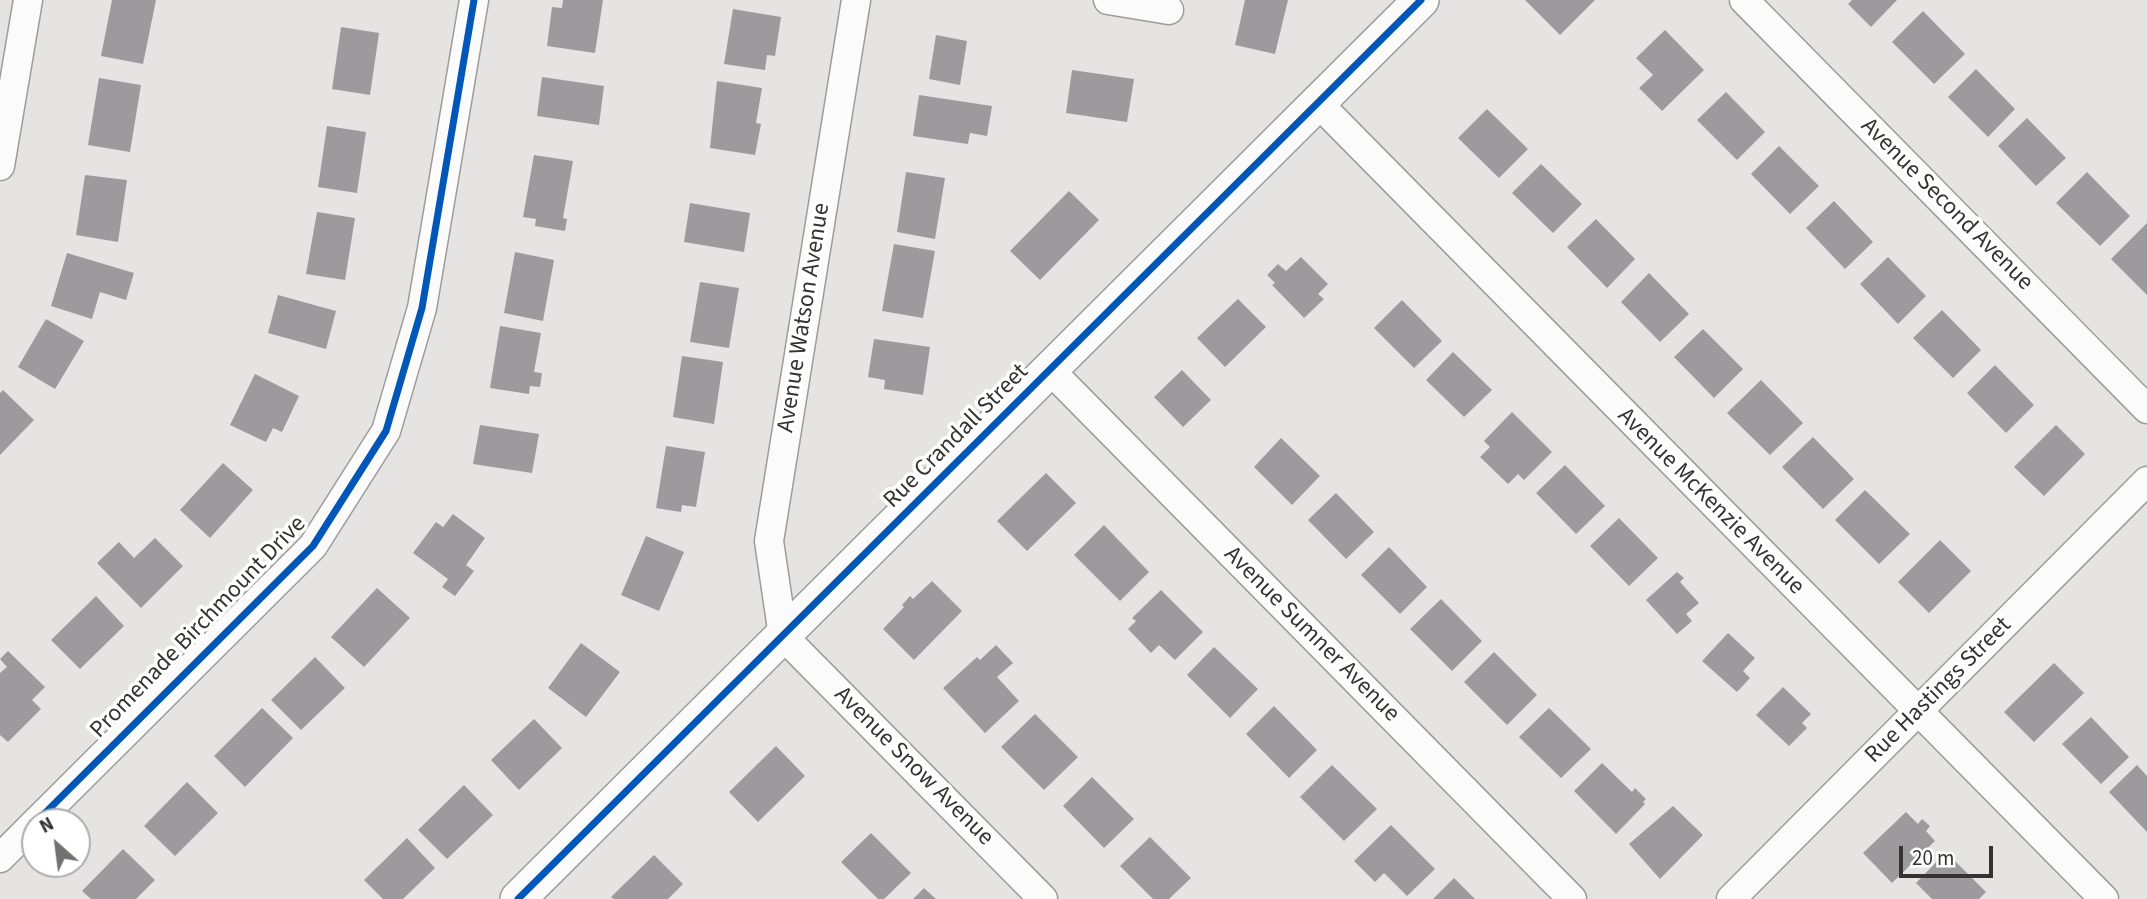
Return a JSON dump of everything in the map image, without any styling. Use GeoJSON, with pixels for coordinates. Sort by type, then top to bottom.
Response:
{"type":"FeatureCollection","features":[{"type":"Feature","properties":{"kind":"street"},"geometry":{"type":"LineString","coordinates":[[0,166],[12,26],[28,0]]}},
{"type":"Feature","properties":{"kind":"street","name":"Promenade Birchmount Drive"},"geometry":{"type":"LineString","coordinates":[[51,808],[313,546],[386,431],[422,308],[474,0]]}},
{"type":"Feature","properties":{"kind":"street","name":"Avenue Watson Avenue"},"geometry":{"type":"LineString","coordinates":[[783,636],[769,541],[856,0]]}},
{"type":"Feature","properties":{"kind":"street"},"geometry":{"type":"LineString","coordinates":[[1108,0],[1169,10]]}},
{"type":"Feature","properties":{"kind":"street","name":"Rue Crandall Street"},"geometry":{"type":"LineString","coordinates":[[520,898],[1421,0]]}},
{"type":"Feature","properties":{"kind":"street","name":"Avenue Second Avenue"},"geometry":{"type":"LineString","coordinates":[[1744,0],[2147,409]]}},
{"type":"Feature","properties":{"kind":"street","name":"Avenue McKenzie Avenue"},"geometry":{"type":"LineString","coordinates":[[1318,103],[2104,899]]}},
{"type":"Feature","properties":{"kind":"street","name":"Avenue Sumner Avenue"},"geometry":{"type":"LineString","coordinates":[[1051,370],[1572,899]]}},
{"type":"Feature","properties":{"kind":"street","name":"Rue Hastings Street"},"geometry":{"type":"LineString","coordinates":[[1731,899],[2147,481]]}},
{"type":"Feature","properties":{"kind":"street","name":"Avenue Snow Avenue"},"geometry":{"type":"LineString","coordinates":[[783,636],[1043,899]]}},
{"type":"Feature","properties":{"kind":"street","name":"Promenade Birchmount Drive"},"geometry":{"type":"LineString","coordinates":[[0,858],[21,838]]}},
{"type":"Feature","properties":{"kind":"building"},"geometry":{"type":"Polygon","coordinates":[[[112,0],[156,0],[143,64],[101,56],[112,0]]]}},
{"type":"Feature","properties":{"kind":"building"},"geometry":{"type":"Polygon","coordinates":[[[563,0],[603,0],[595,53],[547,46],[552,7],[562,8],[563,0]]]}},
{"type":"Feature","properties":{"kind":"building"},"geometry":{"type":"Polygon","coordinates":[[[1245,0],[1288,0],[1275,54],[1235,45],[1245,0]]]}},
{"type":"Feature","properties":{"kind":"building"},"geometry":{"type":"Polygon","coordinates":[[[1525,0],[1595,0],[1560,35],[1525,0]]]}},
{"type":"Feature","properties":{"kind":"building"},"geometry":{"type":"Polygon","coordinates":[[[1852,0],[1897,0],[1871,27],[1848,4],[1852,0]]]}},
{"type":"Feature","properties":{"kind":"building"},"geometry":{"type":"Polygon","coordinates":[[[733,9],[781,17],[775,56],[767,55],[765,70],[724,64],[733,9]]]}},
{"type":"Feature","properties":{"kind":"building"},"geometry":{"type":"Polygon","coordinates":[[[1923,11],[1965,54],[1934,84],[1892,42],[1923,11]]]}},
{"type":"Feature","properties":{"kind":"building"},"geometry":{"type":"Polygon","coordinates":[[[341,27],[379,33],[370,95],[332,89],[341,27]]]}},
{"type":"Feature","properties":{"kind":"building"},"geometry":{"type":"Polygon","coordinates":[[[1665,30],[1704,70],[1662,111],[1639,88],[1653,75],[1636,58],[1665,30]]]}},
{"type":"Feature","properties":{"kind":"building"},"geometry":{"type":"Polygon","coordinates":[[[936,35],[967,41],[960,85],[929,79],[936,35]]]}},
{"type":"Feature","properties":{"kind":"building"},"geometry":{"type":"Polygon","coordinates":[[[1976,69],[2015,109],[1988,137],[1948,97],[1976,69]]]}},
{"type":"Feature","properties":{"kind":"building"},"geometry":{"type":"Polygon","coordinates":[[[1072,70],[1134,79],[1127,122],[1066,113],[1072,70]]]}},
{"type":"Feature","properties":{"kind":"building"},"geometry":{"type":"Polygon","coordinates":[[[542,77],[604,86],[599,125],[537,116],[542,77]]]}},
{"type":"Feature","properties":{"kind":"building"},"geometry":{"type":"Polygon","coordinates":[[[99,78],[141,85],[130,152],[88,145],[99,78]]]}},
{"type":"Feature","properties":{"kind":"building"},"geometry":{"type":"Polygon","coordinates":[[[717,81],[762,88],[756,123],[761,124],[755,155],[710,148],[717,81]]]}},
{"type":"Feature","properties":{"kind":"building"},"geometry":{"type":"Polygon","coordinates":[[[1726,92],[1765,132],[1737,160],[1697,120],[1726,92]]]}},
{"type":"Feature","properties":{"kind":"building"},"geometry":{"type":"Polygon","coordinates":[[[919,95],[992,106],[987,136],[970,133],[968,144],[913,136],[919,95]]]}},
{"type":"Feature","properties":{"kind":"building"},"geometry":{"type":"Polygon","coordinates":[[[1487,109],[1528,149],[1499,178],[1458,138],[1487,109]]]}},
{"type":"Feature","properties":{"kind":"building"},"geometry":{"type":"Polygon","coordinates":[[[2027,118],[2066,158],[2036,186],[1998,146],[2027,118]]]}},
{"type":"Feature","properties":{"kind":"building"},"geometry":{"type":"Polygon","coordinates":[[[327,126],[366,132],[357,193],[318,187],[327,126]]]}},
{"type":"Feature","properties":{"kind":"building"},"geometry":{"type":"Polygon","coordinates":[[[1779,146],[1819,186],[1790,214],[1751,174],[1779,146]]]}},
{"type":"Feature","properties":{"kind":"building"},"geometry":{"type":"Polygon","coordinates":[[[534,155],[573,161],[563,218],[567,219],[565,231],[535,226],[536,219],[523,217],[534,155]]]}},
{"type":"Feature","properties":{"kind":"building"},"geometry":{"type":"Polygon","coordinates":[[[1541,164],[1582,204],[1553,233],[1512,193],[1541,164]]]}},
{"type":"Feature","properties":{"kind":"building"},"geometry":{"type":"Polygon","coordinates":[[[906,172],[945,178],[935,239],[897,232],[906,172]]]}},
{"type":"Feature","properties":{"kind":"building"},"geometry":{"type":"Polygon","coordinates":[[[2087,172],[2130,216],[2100,246],[2056,203],[2087,172]]]}},
{"type":"Feature","properties":{"kind":"building"},"geometry":{"type":"Polygon","coordinates":[[[85,175],[127,180],[118,242],[76,235],[85,175]]]}},
{"type":"Feature","properties":{"kind":"building"},"geometry":{"type":"Polygon","coordinates":[[[1069,191],[1099,220],[1040,280],[1010,251],[1069,191]]]}},
{"type":"Feature","properties":{"kind":"building"},"geometry":{"type":"Polygon","coordinates":[[[1834,201],[1873,242],[1845,269],[1806,228],[1834,201]]]}},
{"type":"Feature","properties":{"kind":"building"},"geometry":{"type":"Polygon","coordinates":[[[690,203],[750,213],[744,252],[684,242],[690,203]]]}},
{"type":"Feature","properties":{"kind":"building"},"geometry":{"type":"Polygon","coordinates":[[[317,212],[355,218],[345,280],[306,274],[317,212]]]}},
{"type":"Feature","properties":{"kind":"building"},"geometry":{"type":"Polygon","coordinates":[[[1596,219],[1635,259],[1607,288],[1567,247],[1596,219]]]}},
{"type":"Feature","properties":{"kind":"building"},"geometry":{"type":"Polygon","coordinates":[[[2147,223],[2147,295],[2111,259],[2147,223]]]}},
{"type":"Feature","properties":{"kind":"building"},"geometry":{"type":"Polygon","coordinates":[[[894,244],[935,251],[923,318],[882,311],[894,244]]]}},
{"type":"Feature","properties":{"kind":"building"},"geometry":{"type":"Polygon","coordinates":[[[515,252],[554,260],[543,321],[504,313],[515,252]]]}},
{"type":"Feature","properties":{"kind":"building"},"geometry":{"type":"Polygon","coordinates":[[[67,253],[134,273],[126,300],[100,292],[92,319],[51,306],[67,253]]]}},
{"type":"Feature","properties":{"kind":"building"},"geometry":{"type":"Polygon","coordinates":[[[1301,257],[1328,284],[1318,294],[1324,299],[1304,318],[1272,285],[1275,283],[1267,275],[1278,264],[1286,271],[1301,257]]]}},
{"type":"Feature","properties":{"kind":"building"},"geometry":{"type":"Polygon","coordinates":[[[1888,257],[1926,296],[1898,324],[1860,284],[1888,257]]]}},
{"type":"Feature","properties":{"kind":"building"},"geometry":{"type":"Polygon","coordinates":[[[1649,273],[1689,314],[1660,342],[1621,302],[1649,273]]]}},
{"type":"Feature","properties":{"kind":"building"},"geometry":{"type":"Polygon","coordinates":[[[700,282],[739,288],[729,348],[690,342],[700,282]]]}},
{"type":"Feature","properties":{"kind":"building"},"geometry":{"type":"Polygon","coordinates":[[[278,295],[336,311],[326,349],[268,333],[278,295]]]}},
{"type":"Feature","properties":{"kind":"building"},"geometry":{"type":"Polygon","coordinates":[[[1238,299],[1266,327],[1225,367],[1197,338],[1238,299]]]}},
{"type":"Feature","properties":{"kind":"building"},"geometry":{"type":"Polygon","coordinates":[[[1402,300],[1442,341],[1414,368],[1374,328],[1402,300]]]}},
{"type":"Feature","properties":{"kind":"building"},"geometry":{"type":"Polygon","coordinates":[[[1942,310],[1981,350],[1953,378],[1913,338],[1942,310]]]}},
{"type":"Feature","properties":{"kind":"building"},"geometry":{"type":"Polygon","coordinates":[[[46,319],[84,341],[55,389],[18,367],[46,319]]]}},
{"type":"Feature","properties":{"kind":"building"},"geometry":{"type":"Polygon","coordinates":[[[500,326],[541,333],[534,372],[542,373],[540,387],[530,386],[529,394],[490,388],[500,326]]]}},
{"type":"Feature","properties":{"kind":"building"},"geometry":{"type":"Polygon","coordinates":[[[1703,329],[1743,369],[1714,398],[1674,357],[1703,329]]]}},
{"type":"Feature","properties":{"kind":"building"},"geometry":{"type":"Polygon","coordinates":[[[874,339],[930,347],[923,395],[884,389],[885,380],[868,377],[874,339]]]}},
{"type":"Feature","properties":{"kind":"building"},"geometry":{"type":"Polygon","coordinates":[[[1453,352],[1492,390],[1464,417],[1426,380],[1453,352]]]}},
{"type":"Feature","properties":{"kind":"building"},"geometry":{"type":"Polygon","coordinates":[[[682,356],[723,362],[714,424],[673,417],[682,356]]]}},
{"type":"Feature","properties":{"kind":"building"},"geometry":{"type":"Polygon","coordinates":[[[1995,365],[2034,405],[2006,433],[1967,393],[1995,365]]]}},
{"type":"Feature","properties":{"kind":"building"},"geometry":{"type":"Polygon","coordinates":[[[1182,370],[1211,400],[1183,427],[1154,397],[1182,370]]]}},
{"type":"Feature","properties":{"kind":"building"},"geometry":{"type":"Polygon","coordinates":[[[255,374],[299,396],[282,432],[273,428],[266,442],[230,425],[255,374]]]}},
{"type":"Feature","properties":{"kind":"building"},"geometry":{"type":"Polygon","coordinates":[[[1761,380],[1803,423],[1770,455],[1727,413],[1761,380]]]}},
{"type":"Feature","properties":{"kind":"building"},"geometry":{"type":"Polygon","coordinates":[[[3,390],[34,420],[0,455],[0,393],[3,390]]]}},
{"type":"Feature","properties":{"kind":"building"},"geometry":{"type":"Polygon","coordinates":[[[1512,412],[1552,452],[1524,480],[1518,474],[1508,484],[1480,457],[1490,447],[1484,441],[1512,412]]]}},
{"type":"Feature","properties":{"kind":"building"},"geometry":{"type":"Polygon","coordinates":[[[480,425],[539,434],[532,473],[473,464],[480,425]]]}},
{"type":"Feature","properties":{"kind":"building"},"geometry":{"type":"Polygon","coordinates":[[[2056,425],[2085,454],[2044,496],[2014,467],[2056,425]]]}},
{"type":"Feature","properties":{"kind":"building"},"geometry":{"type":"Polygon","coordinates":[[[1813,437],[1854,479],[1823,509],[1782,467],[1813,437]]]}},
{"type":"Feature","properties":{"kind":"building"},"geometry":{"type":"Polygon","coordinates":[[[1281,438],[1320,476],[1292,505],[1254,467],[1281,438]]]}},
{"type":"Feature","properties":{"kind":"building"},"geometry":{"type":"Polygon","coordinates":[[[666,446],[705,452],[696,507],[682,505],[681,512],[656,508],[666,446]]]}},
{"type":"Feature","properties":{"kind":"building"},"geometry":{"type":"Polygon","coordinates":[[[223,463],[253,490],[210,538],[180,510],[223,463]]]}},
{"type":"Feature","properties":{"kind":"building"},"geometry":{"type":"Polygon","coordinates":[[[1565,465],[1605,506],[1576,534],[1536,493],[1565,465]]]}},
{"type":"Feature","properties":{"kind":"building"},"geometry":{"type":"Polygon","coordinates":[[[1046,473],[1076,503],[1027,551],[997,521],[1046,473]]]}},
{"type":"Feature","properties":{"kind":"building"},"geometry":{"type":"Polygon","coordinates":[[[1865,490],[1910,534],[1879,564],[1835,520],[1865,490]]]}},
{"type":"Feature","properties":{"kind":"building"},"geometry":{"type":"Polygon","coordinates":[[[1336,493],[1374,532],[1346,559],[1308,520],[1336,493]]]}},
{"type":"Feature","properties":{"kind":"building"},"geometry":{"type":"Polygon","coordinates":[[[453,514],[485,538],[466,565],[474,571],[455,596],[442,587],[448,579],[413,553],[436,522],[443,527],[453,514]]]}},
{"type":"Feature","properties":{"kind":"building"},"geometry":{"type":"Polygon","coordinates":[[[1619,518],[1658,558],[1629,586],[1590,546],[1619,518]]]}},
{"type":"Feature","properties":{"kind":"building"},"geometry":{"type":"Polygon","coordinates":[[[1104,525],[1149,572],[1120,601],[1074,555],[1104,525]]]}},
{"type":"Feature","properties":{"kind":"building"},"geometry":{"type":"Polygon","coordinates":[[[646,536],[684,552],[659,611],[621,595],[646,536]]]}},
{"type":"Feature","properties":{"kind":"building"},"geometry":{"type":"Polygon","coordinates":[[[155,538],[183,566],[141,608],[97,563],[119,542],[134,558],[155,538]]]}},
{"type":"Feature","properties":{"kind":"building"},"geometry":{"type":"Polygon","coordinates":[[[1940,540],[1971,571],[1929,613],[1898,582],[1940,540]]]}},
{"type":"Feature","properties":{"kind":"building"},"geometry":{"type":"Polygon","coordinates":[[[1389,547],[1427,587],[1400,614],[1361,575],[1389,547]]]}},
{"type":"Feature","properties":{"kind":"building"},"geometry":{"type":"Polygon","coordinates":[[[1677,572],[1684,578],[1680,582],[1699,603],[1686,614],[1692,621],[1677,634],[1646,600],[1677,572]]]}},
{"type":"Feature","properties":{"kind":"building"},"geometry":{"type":"Polygon","coordinates":[[[932,581],[962,611],[914,660],[883,629],[904,607],[902,605],[910,596],[913,599],[932,581]]]}},
{"type":"Feature","properties":{"kind":"building"},"geometry":{"type":"Polygon","coordinates":[[[377,588],[410,618],[364,667],[331,637],[377,588]]]}},
{"type":"Feature","properties":{"kind":"building"},"geometry":{"type":"Polygon","coordinates":[[[1161,590],[1203,632],[1175,660],[1159,645],[1151,653],[1128,629],[1136,621],[1132,618],[1161,590]]]}},
{"type":"Feature","properties":{"kind":"building"},"geometry":{"type":"Polygon","coordinates":[[[96,596],[124,626],[80,669],[51,640],[96,596]]]}},
{"type":"Feature","properties":{"kind":"building"},"geometry":{"type":"Polygon","coordinates":[[[1441,599],[1482,641],[1452,671],[1410,629],[1441,599]]]}},
{"type":"Feature","properties":{"kind":"building"},"geometry":{"type":"Polygon","coordinates":[[[1728,633],[1755,658],[1743,671],[1750,678],[1737,692],[1702,661],[1728,633]]]}},
{"type":"Feature","properties":{"kind":"building"},"geometry":{"type":"Polygon","coordinates":[[[581,643],[620,672],[586,717],[548,688],[581,643]]]}},
{"type":"Feature","properties":{"kind":"building"},"geometry":{"type":"Polygon","coordinates":[[[996,645],[1013,663],[997,677],[1019,701],[985,733],[943,688],[977,657],[980,660],[996,645]]]}},
{"type":"Feature","properties":{"kind":"building"},"geometry":{"type":"Polygon","coordinates":[[[1214,647],[1258,689],[1230,718],[1187,675],[1214,647]]]}},
{"type":"Feature","properties":{"kind":"building"},"geometry":{"type":"Polygon","coordinates":[[[8,651],[45,687],[32,700],[41,709],[8,742],[0,735],[0,673],[7,667],[0,659],[8,651]]]}},
{"type":"Feature","properties":{"kind":"building"},"geometry":{"type":"Polygon","coordinates":[[[1494,652],[1537,695],[1507,725],[1464,682],[1494,652]]]}},
{"type":"Feature","properties":{"kind":"building"},"geometry":{"type":"Polygon","coordinates":[[[315,657],[345,688],[301,730],[271,700],[315,657]]]}},
{"type":"Feature","properties":{"kind":"building"},"geometry":{"type":"Polygon","coordinates":[[[2054,663],[2084,693],[2034,742],[2004,712],[2054,663]]]}},
{"type":"Feature","properties":{"kind":"building"},"geometry":{"type":"Polygon","coordinates":[[[1783,687],[1811,714],[1802,723],[1807,728],[1789,746],[1756,715],[1783,687]]]}},
{"type":"Feature","properties":{"kind":"building"},"geometry":{"type":"Polygon","coordinates":[[[1274,706],[1317,750],[1289,778],[1246,734],[1274,706]]]}},
{"type":"Feature","properties":{"kind":"building"},"geometry":{"type":"Polygon","coordinates":[[[262,708],[293,738],[245,787],[214,756],[262,708]]]}},
{"type":"Feature","properties":{"kind":"building"},"geometry":{"type":"Polygon","coordinates":[[[1549,708],[1591,749],[1561,778],[1519,737],[1549,708]]]}},
{"type":"Feature","properties":{"kind":"building"},"geometry":{"type":"Polygon","coordinates":[[[1035,714],[1078,757],[1044,790],[1001,747],[1035,714]]]}},
{"type":"Feature","properties":{"kind":"building"},"geometry":{"type":"Polygon","coordinates":[[[2091,717],[2129,757],[2101,784],[2062,744],[2091,717]]]}},
{"type":"Feature","properties":{"kind":"building"},"geometry":{"type":"Polygon","coordinates":[[[534,719],[562,748],[519,790],[491,760],[534,719]]]}},
{"type":"Feature","properties":{"kind":"building"},"geometry":{"type":"Polygon","coordinates":[[[776,746],[805,776],[758,822],[729,792],[776,746]]]}},
{"type":"Feature","properties":{"kind":"building"},"geometry":{"type":"Polygon","coordinates":[[[1602,763],[1632,792],[1635,788],[1646,799],[1643,802],[1645,804],[1616,834],[1574,791],[1602,763]]]}},
{"type":"Feature","properties":{"kind":"building"},"geometry":{"type":"Polygon","coordinates":[[[1332,765],[1377,809],[1344,841],[1300,797],[1332,765]]]}},
{"type":"Feature","properties":{"kind":"building"},"geometry":{"type":"Polygon","coordinates":[[[2137,765],[2147,776],[2147,832],[2109,792],[2137,765]]]}},
{"type":"Feature","properties":{"kind":"building"},"geometry":{"type":"Polygon","coordinates":[[[1092,777],[1134,819],[1104,848],[1063,806],[1092,777]]]}},
{"type":"Feature","properties":{"kind":"building"},"geometry":{"type":"Polygon","coordinates":[[[187,782],[218,813],[175,856],[144,826],[187,782]]]}},
{"type":"Feature","properties":{"kind":"building"},"geometry":{"type":"Polygon","coordinates":[[[464,785],[493,815],[447,859],[418,830],[464,785]]]}},
{"type":"Feature","properties":{"kind":"building"},"geometry":{"type":"Polygon","coordinates":[[[1673,806],[1703,835],[1660,879],[1629,844],[1673,806]]]}},
{"type":"Feature","properties":{"kind":"building"},"geometry":{"type":"Polygon","coordinates":[[[1906,812],[1918,824],[1922,819],[1930,826],[1926,831],[1935,841],[1892,883],[1863,853],[1906,812]]]}},
{"type":"Feature","properties":{"kind":"building"},"geometry":{"type":"Polygon","coordinates":[[[1391,825],[1435,869],[1407,896],[1384,873],[1375,882],[1354,861],[1391,825]]]}},
{"type":"Feature","properties":{"kind":"building"},"geometry":{"type":"Polygon","coordinates":[[[871,833],[911,873],[884,899],[878,899],[841,862],[871,833]]]}},
{"type":"Feature","properties":{"kind":"building"},"geometry":{"type":"Polygon","coordinates":[[[1150,837],[1191,878],[1169,899],[1153,899],[1120,866],[1150,837]]]}},
{"type":"Feature","properties":{"kind":"building"},"geometry":{"type":"Polygon","coordinates":[[[407,838],[435,868],[403,899],[383,899],[364,880],[407,838]]]}},
{"type":"Feature","properties":{"kind":"building"},"geometry":{"type":"Polygon","coordinates":[[[123,849],[155,880],[136,899],[91,899],[82,891],[123,849]]]}},
{"type":"Feature","properties":{"kind":"building"},"geometry":{"type":"Polygon","coordinates":[[[1946,852],[1986,892],[1979,899],[1932,899],[1916,883],[1946,852]]]}},
{"type":"Feature","properties":{"kind":"building"},"geometry":{"type":"Polygon","coordinates":[[[654,855],[683,884],[668,899],[611,897],[654,855]]]}},
{"type":"Feature","properties":{"kind":"building"},"geometry":{"type":"Polygon","coordinates":[[[1454,878],[1475,899],[1433,899],[1454,878]]]}},
{"type":"Feature","properties":{"kind":"building"},"geometry":{"type":"Polygon","coordinates":[[[924,888],[936,899],[913,899],[924,888]]]}},
{"type":"Feature","properties":{"kind":"cycle path"},"geometry":{"type":"LineString","coordinates":[[50,808],[313,546],[386,431],[422,308],[474,0]]}},
{"type":"Feature","properties":{"kind":"cycle path"},"geometry":{"type":"LineString","coordinates":[[518,899],[1421,0]]}}]}
